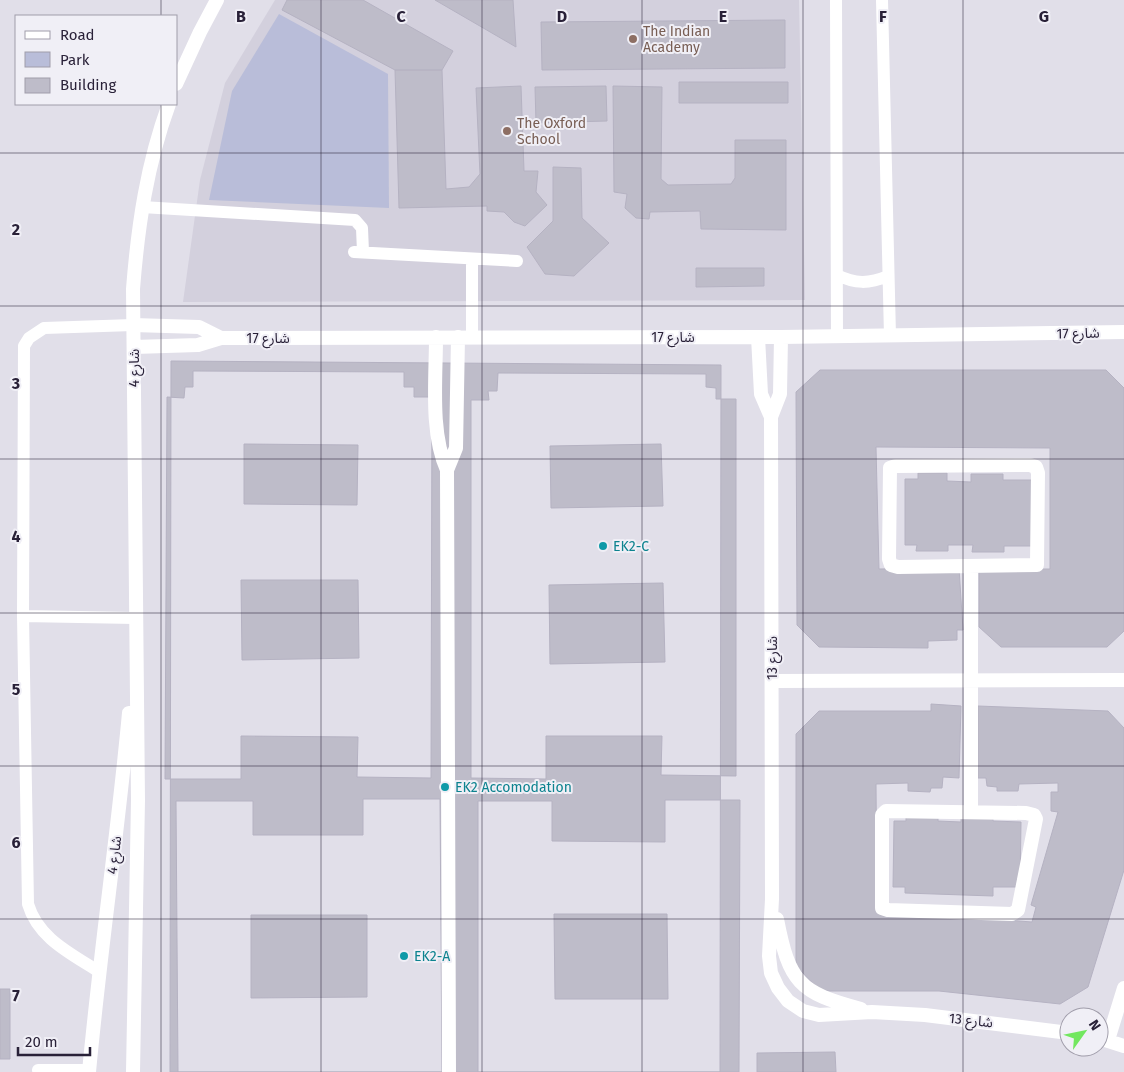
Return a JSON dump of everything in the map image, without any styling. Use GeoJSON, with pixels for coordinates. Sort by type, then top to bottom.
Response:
{"type":"FeatureCollection","features":[{"type":"Feature","properties":{"kind":"street"},"geometry":{"type":"LineString","coordinates":[[178,80],[217,0]]}},
{"type":"Feature","properties":{"kind":"street","name":"شارع 4"},"geometry":{"type":"LineString","coordinates":[[133,1072],[138,800],[133,324],[136,246],[142,208],[151,161],[169,105]]}},
{"type":"Feature","properties":{"kind":"street","name":"شارع 17"},"geometry":{"type":"LineString","coordinates":[[133,324],[199,327],[221,338]]}},
{"type":"Feature","properties":{"kind":"street","name":"شارع 17"},"geometry":{"type":"LineString","coordinates":[[134,347],[198,346],[221,338],[781,337],[1124,332]]}},
{"type":"Feature","properties":{"kind":"street"},"geometry":{"type":"LineString","coordinates":[[436,337],[437,434],[442,459],[447,470]]}},
{"type":"Feature","properties":{"kind":"street"},"geometry":{"type":"LineString","coordinates":[[448,1072],[447,470],[456,448],[465,337]]}},
{"type":"Feature","properties":{"kind":"street","name":"شارع 13"},"geometry":{"type":"LineString","coordinates":[[758,337],[761,394],[771,417]]}},
{"type":"Feature","properties":{"kind":"street","name":"شارع 13"},"geometry":{"type":"LineString","coordinates":[[781,337],[780,394],[771,417],[771,973],[778,988],[788,1001],[803,1011],[819,1015],[872,1012],[986,1021],[1059,1032]]}},
{"type":"Feature","properties":{"kind":"street"},"geometry":{"type":"LineString","coordinates":[[1030,465],[1036,467],[1036,565],[971,566],[898,567],[891,565],[889,558],[890,468],[896,466],[1030,465]]}},
{"type":"Feature","properties":{"kind":"street"},"geometry":{"type":"LineString","coordinates":[[971,566],[971,812]]}},
{"type":"Feature","properties":{"kind":"street","name":"شارع 4"},"geometry":{"type":"LineString","coordinates":[[89,1071],[98,971],[121,800],[135,637]]}},
{"type":"Feature","properties":{"kind":"street"},"geometry":{"type":"LineString","coordinates":[[772,680],[1124,680]]}},
{"type":"Feature","properties":{"kind":"street"},"geometry":{"type":"LineString","coordinates":[[884,812],[971,812],[1030,813],[1034,815],[1036,820],[1018,910],[1012,914],[882,908],[880,902],[884,812]]}},
{"type":"Feature","properties":{"kind":"street","name":"شارع 13"},"geometry":{"type":"LineString","coordinates":[[772,899],[783,952],[795,976],[804,986],[827,1000],[872,1012]]}},
{"type":"Feature","properties":{"kind":"street"},"geometry":{"type":"LineString","coordinates":[[1109,1024],[1124,988]]}},
{"type":"Feature","properties":{"kind":"street"},"geometry":{"type":"LineString","coordinates":[[1109,1041],[1124,1046]]}},
{"type":"Feature","properties":{"kind":"lane"},"geometry":{"type":"LineString","coordinates":[[836,0],[837,336]]}},
{"type":"Feature","properties":{"kind":"lane"},"geometry":{"type":"LineString","coordinates":[[882,0],[890,336]]}},
{"type":"Feature","properties":{"kind":"lane"},"geometry":{"type":"LineString","coordinates":[[142,208],[354,220],[362,228],[358,252],[517,261]]}},
{"type":"Feature","properties":{"kind":"lane"},"geometry":{"type":"LineString","coordinates":[[465,337],[472,259]]}},
{"type":"Feature","properties":{"kind":"lane"},"geometry":{"type":"LineString","coordinates":[[837,275],[849,281],[862,283],[876,281],[888,276]]}},
{"type":"Feature","properties":{"kind":"lane"},"geometry":{"type":"LineString","coordinates":[[98,971],[40,931],[32,919],[28,904],[24,616],[24,346],[29,338],[44,328],[133,324]]}},
{"type":"Feature","properties":{"kind":"lane"},"geometry":{"type":"LineString","coordinates":[[24,616],[135,618]]}},
{"type":"Feature","properties":{"kind":"lane"},"geometry":{"type":"LineString","coordinates":[[38,1070],[89,1071]]}},
{"type":"Feature","properties":{"kind":"shaded area","name":"The Oxford School"},"geometry":{"type":"Polygon","coordinates":[[[275,0],[799,0],[805,300],[183,302],[200,180],[225,83],[275,0]]]}},
{"type":"Feature","properties":{"kind":"green space"},"geometry":{"type":"Polygon","coordinates":[[[279,14],[388,74],[389,208],[209,200],[232,91],[279,14]]]}},
{"type":"Feature","properties":{"kind":"building"},"geometry":{"type":"Polygon","coordinates":[[[287,0],[363,0],[453,51],[442,70],[395,70],[282,10],[287,0]]]}},
{"type":"Feature","properties":{"kind":"building"},"geometry":{"type":"Polygon","coordinates":[[[435,0],[513,0],[516,47],[435,0]]]}},
{"type":"Feature","properties":{"kind":"building"},"geometry":{"type":"Polygon","coordinates":[[[785,20],[785,68],[542,70],[541,22],[785,20]]]}},
{"type":"Feature","properties":{"kind":"building"},"geometry":{"type":"Polygon","coordinates":[[[395,70],[442,70],[446,189],[469,187],[480,174],[476,88],[521,86],[524,171],[538,171],[536,192],[547,205],[525,226],[514,222],[504,212],[487,211],[487,206],[399,208],[395,70]]]}},
{"type":"Feature","properties":{"kind":"building"},"geometry":{"type":"Polygon","coordinates":[[[679,82],[788,82],[788,103],[679,103],[679,82]]]}},
{"type":"Feature","properties":{"kind":"building"},"geometry":{"type":"Polygon","coordinates":[[[606,86],[607,121],[536,123],[535,87],[606,86]]]}},
{"type":"Feature","properties":{"kind":"building"},"geometry":{"type":"Polygon","coordinates":[[[613,86],[662,87],[661,179],[668,185],[731,184],[735,178],[735,140],[786,140],[786,230],[701,229],[700,211],[650,212],[649,219],[636,218],[625,208],[627,194],[614,192],[613,86]]]}},
{"type":"Feature","properties":{"kind":"building"},"geometry":{"type":"Polygon","coordinates":[[[553,167],[581,168],[582,218],[609,243],[574,276],[545,274],[527,247],[553,221],[553,167]]]}},
{"type":"Feature","properties":{"kind":"building"},"geometry":{"type":"Polygon","coordinates":[[[696,268],[764,268],[764,286],[696,287],[696,268]]]}},
{"type":"Feature","properties":{"kind":"building","name":"EK2 Accomodation"},"geometry":{"type":"Polygon","coordinates":[[[171,361],[721,365],[720,1072],[170,1072],[171,361]]]}},
{"type":"Feature","properties":{"kind":"building"},"geometry":{"type":"Polygon","coordinates":[[[820,370],[1106,370],[1124,388],[1124,631],[1107,647],[1001,647],[979,627],[979,569],[1050,569],[1050,448],[876,447],[879,569],[959,568],[963,630],[957,630],[957,640],[928,641],[928,648],[819,647],[797,625],[796,392],[820,370]]]}},
{"type":"Feature","properties":{"kind":"building"},"geometry":{"type":"Polygon","coordinates":[[[193,371],[404,372],[404,387],[414,387],[414,397],[432,397],[431,778],[357,777],[358,737],[241,736],[241,779],[165,779],[167,397],[184,398],[185,387],[193,387],[193,371]],[[244,444],[244,504],[357,505],[358,445],[244,444]],[[241,580],[242,660],[359,658],[358,580],[241,580]]]}},
{"type":"Feature","properties":{"kind":"building","name":"EK2-C"},"geometry":{"type":"Polygon","coordinates":[[[498,373],[706,374],[706,387],[716,388],[716,399],[736,399],[736,776],[661,775],[662,736],[546,736],[546,779],[471,778],[471,400],[489,400],[488,391],[497,391],[498,373]],[[661,444],[550,446],[551,508],[663,506],[661,444]],[[663,583],[549,585],[550,664],[665,662],[663,583]]]}},
{"type":"Feature","properties":{"kind":"building"},"geometry":{"type":"Polygon","coordinates":[[[918,473],[947,473],[947,481],[971,482],[971,474],[1003,474],[1003,480],[1032,480],[1032,546],[1004,546],[1004,552],[972,552],[973,545],[948,545],[948,551],[916,551],[917,545],[905,545],[905,479],[918,479],[918,473]]]}},
{"type":"Feature","properties":{"kind":"building"},"geometry":{"type":"Polygon","coordinates":[[[931,704],[961,706],[959,778],[943,777],[942,788],[931,788],[930,792],[908,791],[908,783],[876,784],[877,910],[1032,922],[1036,907],[1031,905],[1058,812],[1051,811],[1051,792],[1058,792],[1058,783],[1019,784],[1018,791],[997,791],[997,787],[987,786],[986,778],[978,778],[978,706],[1108,711],[1124,728],[1124,870],[1088,987],[1060,1004],[939,991],[820,991],[796,966],[796,734],[819,711],[931,711],[931,704]]]}},
{"type":"Feature","properties":{"kind":"building","name":"EK2-A"},"geometry":{"type":"Polygon","coordinates":[[[363,799],[440,799],[442,1072],[178,1072],[176,801],[253,801],[253,835],[363,835],[363,799]],[[251,915],[251,998],[367,997],[367,915],[251,915]]]}},
{"type":"Feature","properties":{"kind":"building"},"geometry":{"type":"Polygon","coordinates":[[[665,800],[740,800],[739,1072],[478,1072],[478,801],[552,801],[552,841],[665,842],[665,800]],[[554,914],[555,999],[668,999],[667,914],[554,914]]]}},
{"type":"Feature","properties":{"kind":"building"},"geometry":{"type":"Polygon","coordinates":[[[906,815],[938,816],[938,821],[961,822],[961,815],[993,816],[993,821],[1021,822],[1020,887],[993,887],[993,896],[905,893],[905,887],[893,887],[894,821],[906,821],[906,815]]]}},
{"type":"Feature","properties":{"kind":"building"},"geometry":{"type":"Polygon","coordinates":[[[0,989],[10,989],[10,1059],[0,1059],[0,989]]]}},
{"type":"Feature","properties":{"kind":"building"},"geometry":{"type":"Polygon","coordinates":[[[835,1052],[836,1072],[757,1072],[757,1053],[835,1052]]]}},
{"type":"Feature","properties":{"kind":"place","name":"The Indian Academy"},"geometry":{"type":"Point","coordinates":[633,39]}},
{"type":"Feature","properties":{"kind":"place","name":"The Oxford School"},"geometry":{"type":"Point","coordinates":[507,131]}},
{"type":"Feature","properties":{"kind":"place","name":"EK2-C"},"geometry":{"type":"Point","coordinates":[603,546]}},
{"type":"Feature","properties":{"kind":"place","name":"EK2 Accomodation"},"geometry":{"type":"Point","coordinates":[445,787]}},
{"type":"Feature","properties":{"kind":"place","name":"EK2-A"},"geometry":{"type":"Point","coordinates":[404,956]}}]}
